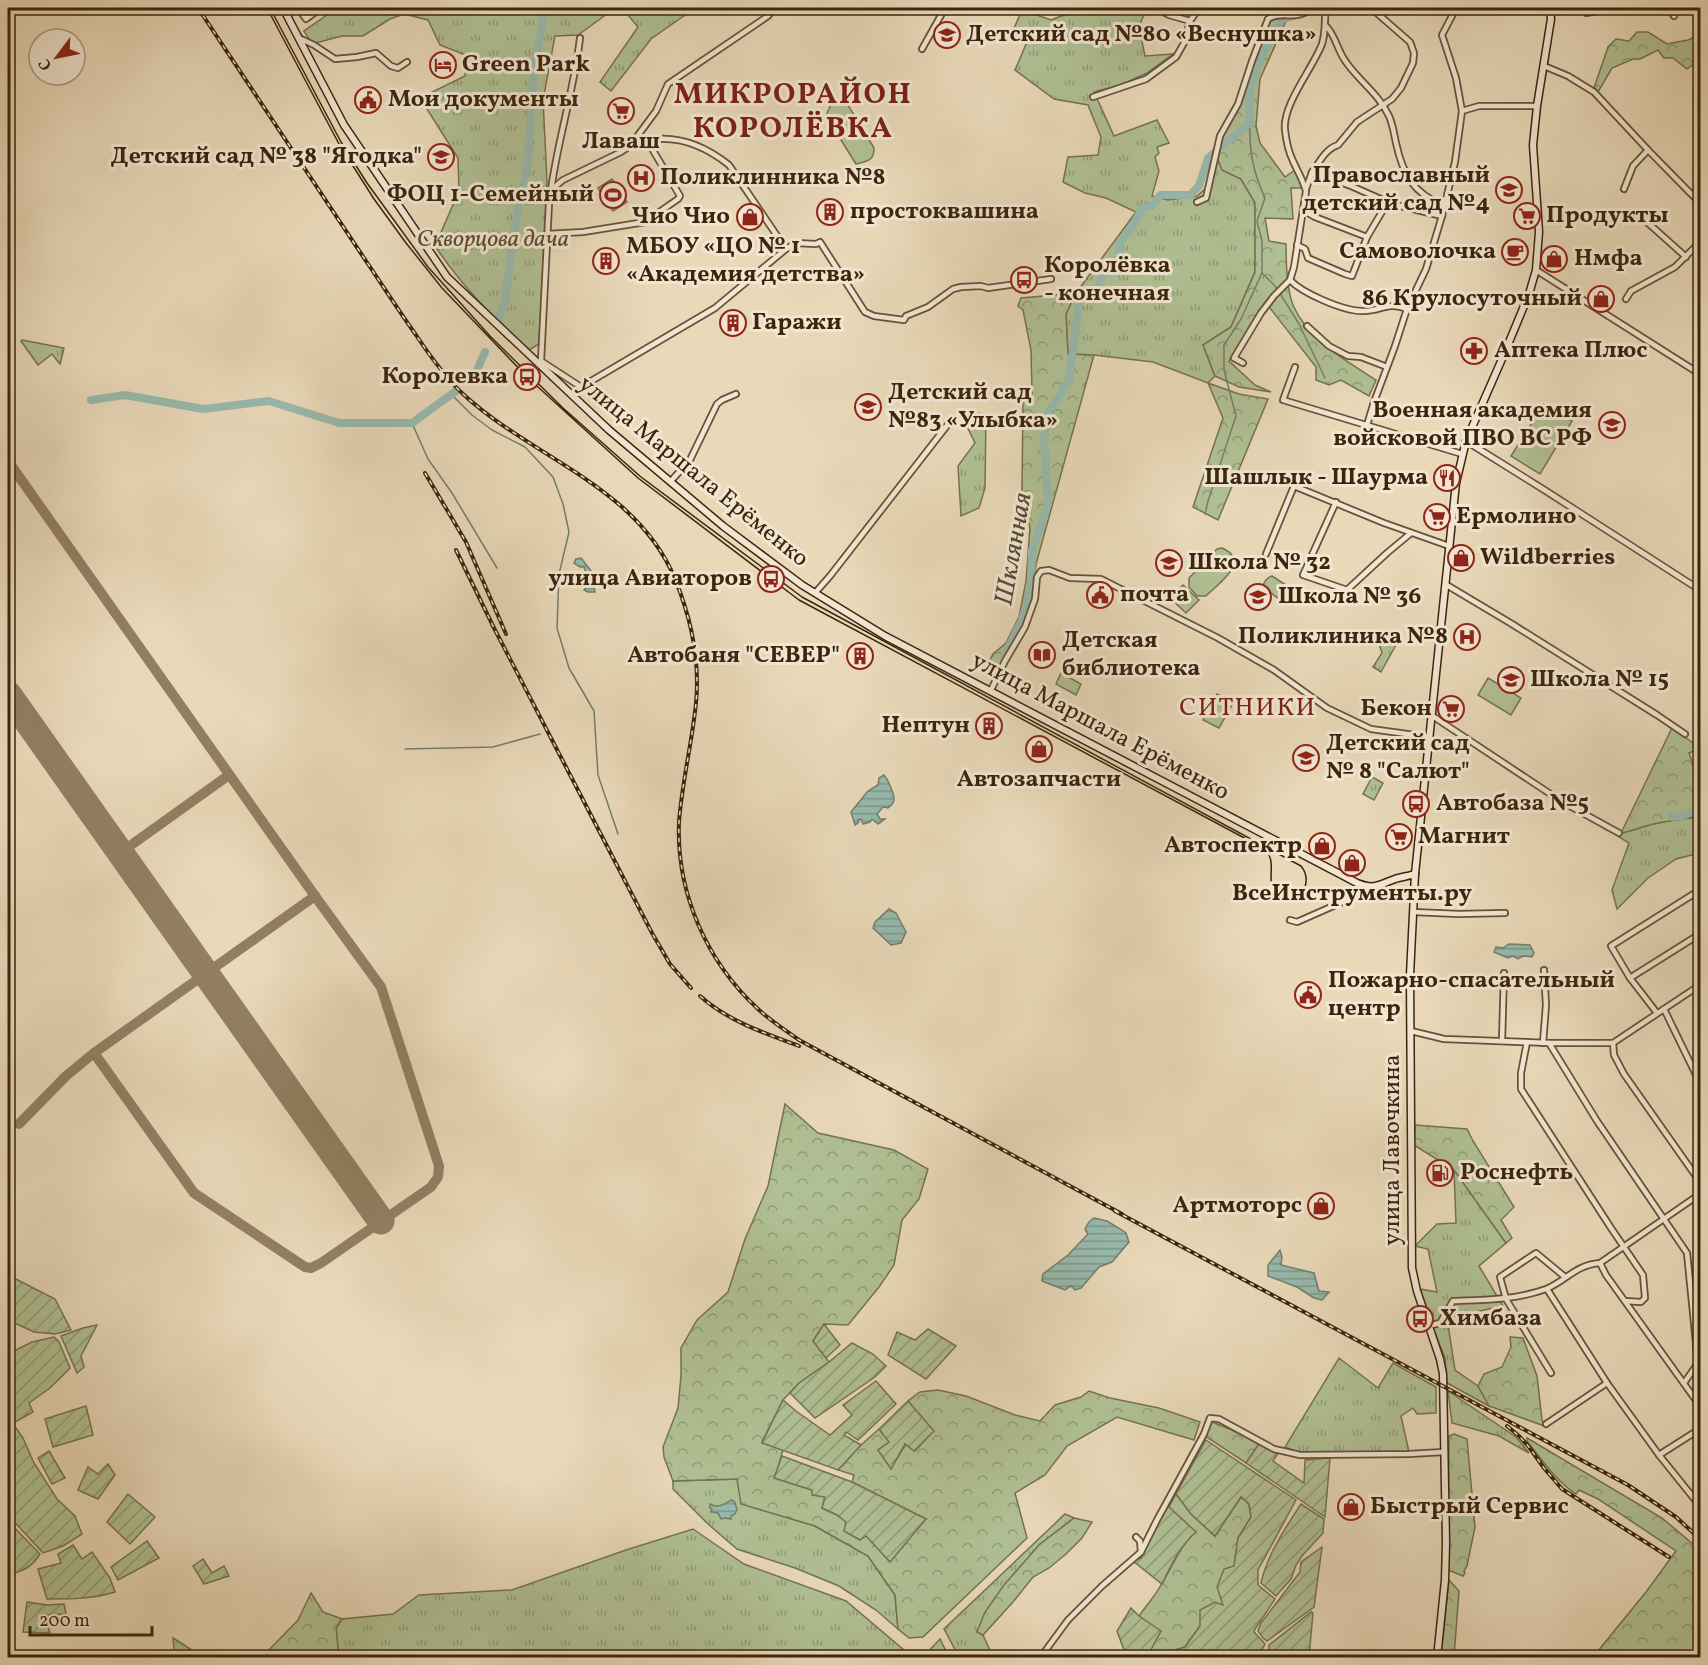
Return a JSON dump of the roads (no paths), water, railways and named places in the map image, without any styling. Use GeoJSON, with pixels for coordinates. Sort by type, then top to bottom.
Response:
{"type":"FeatureCollection","features":[{"type":"Feature","properties":{"kind":"main road","name":"улица Лавочкина"},"geometry":{"type":"LineString","coordinates":[[1437,1658],[1445,1580],[1443,1374],[1412,1268],[1410,975],[1415,874],[1456,483],[1462,453],[1503,358],[1536,270],[1539,232],[1533,145],[1551,19],[1550,8]]}},
{"type":"Feature","properties":{"kind":"main road"},"geometry":{"type":"LineString","coordinates":[[1694,8],[1701,17]]}},
{"type":"Feature","properties":{"kind":"main road","name":"улица Маршала Ерёменко"},"geometry":{"type":"LineString","coordinates":[[286,9],[344,124],[447,277],[609,430],[723,526],[815,593],[885,636],[1201,797],[1368,887]]}},
{"type":"Feature","properties":{"kind":"main road"},"geometry":{"type":"LineString","coordinates":[[1368,887],[1380,886],[1396,878],[1415,874]]}},
{"type":"Feature","properties":{"kind":"street"},"geometry":{"type":"LineString","coordinates":[[298,8],[306,19],[321,8]]}},
{"type":"Feature","properties":{"kind":"street"},"geometry":{"type":"LineString","coordinates":[[630,146],[656,111],[668,84],[768,16],[774,8]]}},
{"type":"Feature","properties":{"kind":"street"},"geometry":{"type":"LineString","coordinates":[[922,49],[945,8]]}},
{"type":"Feature","properties":{"kind":"street"},"geometry":{"type":"LineString","coordinates":[[1156,8],[1169,15],[1190,21]]}},
{"type":"Feature","properties":{"kind":"street"},"geometry":{"type":"LineString","coordinates":[[1092,97],[1146,79],[1176,57],[1184,43],[1190,21],[1199,8]]}},
{"type":"Feature","properties":{"kind":"street"},"geometry":{"type":"LineString","coordinates":[[1268,8],[1273,15]]}},
{"type":"Feature","properties":{"kind":"street"},"geometry":{"type":"LineString","coordinates":[[1197,202],[1206,198],[1220,136],[1238,104],[1268,19],[1273,15],[1298,15],[1317,8],[1325,8],[1326,26],[1322,44],[1285,120],[1291,159],[1304,182],[1306,191]]}},
{"type":"Feature","properties":{"kind":"street"},"geometry":{"type":"LineString","coordinates":[[1243,363],[1234,358],[1261,313],[1290,280],[1306,191],[1312,172],[1323,156],[1338,144],[1356,122],[1392,99],[1401,88],[1413,63],[1414,53],[1410,42],[1371,8]]}},
{"type":"Feature","properties":{"kind":"street"},"geometry":{"type":"LineString","coordinates":[[1367,425],[1407,309],[1426,269],[1455,162],[1462,111],[1456,78],[1442,34],[1454,8]]}},
{"type":"Feature","properties":{"kind":"street"},"geometry":{"type":"LineString","coordinates":[[1580,8],[1586,13],[1613,8]]}},
{"type":"Feature","properties":{"kind":"street"},"geometry":{"type":"LineString","coordinates":[[1633,8],[1653,8]]}},
{"type":"Feature","properties":{"kind":"street"},"geometry":{"type":"LineString","coordinates":[[1668,8],[1674,16]]}},
{"type":"Feature","properties":{"kind":"street"},"geometry":{"type":"LineString","coordinates":[[1326,26],[1332,33],[1346,63],[1384,106],[1393,125],[1402,165],[1414,186],[1444,206]]}},
{"type":"Feature","properties":{"kind":"street"},"geometry":{"type":"LineString","coordinates":[[299,38],[335,59],[376,53],[391,66],[398,68],[407,62]]}},
{"type":"Feature","properties":{"kind":"street"},"geometry":{"type":"LineString","coordinates":[[580,39],[573,86],[556,154],[551,190],[539,363],[581,387],[715,308],[796,243],[816,244],[820,242],[865,312],[874,316],[904,320],[906,316],[928,307],[944,295],[961,287],[988,288],[1051,279]]}},
{"type":"Feature","properties":{"kind":"street"},"geometry":{"type":"LineString","coordinates":[[1544,66],[1568,76],[1594,92],[1701,203]]}},
{"type":"Feature","properties":{"kind":"street"},"geometry":{"type":"LineString","coordinates":[[1462,111],[1479,106],[1537,106]]}},
{"type":"Feature","properties":{"kind":"street"},"geometry":{"type":"LineString","coordinates":[[551,190],[563,180],[630,146],[648,140],[662,138],[700,146],[729,165],[786,249]]}},
{"type":"Feature","properties":{"kind":"street"},"geometry":{"type":"LineString","coordinates":[[547,234],[584,232],[645,222],[678,199],[680,196],[648,140]]}},
{"type":"Feature","properties":{"kind":"street"},"geometry":{"type":"LineString","coordinates":[[1624,189],[1633,166],[1648,150]]}},
{"type":"Feature","properties":{"kind":"street"},"geometry":{"type":"LineString","coordinates":[[1312,172],[1392,204],[1442,216]]}},
{"type":"Feature","properties":{"kind":"street"},"geometry":{"type":"LineString","coordinates":[[1297,245],[1305,249],[1308,258],[1352,276],[1367,237],[1383,210],[1392,204]]}},
{"type":"Feature","properties":{"kind":"street"},"geometry":{"type":"LineString","coordinates":[[1303,210],[1367,237]]}},
{"type":"Feature","properties":{"kind":"street"},"geometry":{"type":"LineString","coordinates":[[1648,223],[1686,257]]}},
{"type":"Feature","properties":{"kind":"street"},"geometry":{"type":"LineString","coordinates":[[1626,299],[1631,291],[1675,267],[1701,242]]}},
{"type":"Feature","properties":{"kind":"street"},"geometry":{"type":"LineString","coordinates":[[1536,270],[1701,374]]}},
{"type":"Feature","properties":{"kind":"street"},"geometry":{"type":"LineString","coordinates":[[1290,280],[1297,288],[1305,292],[1352,310],[1364,312],[1397,305],[1407,309]]}},
{"type":"Feature","properties":{"kind":"street"},"geometry":{"type":"LineString","coordinates":[[1307,326],[1329,346],[1348,356],[1361,357],[1387,367]]}},
{"type":"Feature","properties":{"kind":"street"},"geometry":{"type":"LineString","coordinates":[[1295,367],[1283,400],[1462,453]]}},
{"type":"Feature","properties":{"kind":"street"},"geometry":{"type":"LineString","coordinates":[[670,482],[690,460],[717,405],[722,400],[736,394]]}},
{"type":"Feature","properties":{"kind":"street"},"geometry":{"type":"LineString","coordinates":[[815,593],[949,423]]}},
{"type":"Feature","properties":{"kind":"street"},"geometry":{"type":"LineString","coordinates":[[1466,441],[1701,590]]}},
{"type":"Feature","properties":{"kind":"street"},"geometry":{"type":"LineString","coordinates":[[1266,554],[1294,486],[1449,546]]}},
{"type":"Feature","properties":{"kind":"street"},"geometry":{"type":"LineString","coordinates":[[1336,502],[1303,575],[1347,590],[1411,533]]}},
{"type":"Feature","properties":{"kind":"street"},"geometry":{"type":"LineString","coordinates":[[991,690],[1025,627],[1035,599],[1037,577],[1041,570],[1049,570],[1070,578],[1101,579],[1218,638],[1274,670],[1327,708],[1371,729],[1429,737]]}},
{"type":"Feature","properties":{"kind":"street"},"geometry":{"type":"LineString","coordinates":[[1445,584],[1685,734]]}},
{"type":"Feature","properties":{"kind":"street"},"geometry":{"type":"LineString","coordinates":[[1431,715],[1561,801],[1619,833]]}},
{"type":"Feature","properties":{"kind":"street"},"geometry":{"type":"LineString","coordinates":[[1290,920],[1297,922],[1356,896],[1368,887]]}},
{"type":"Feature","properties":{"kind":"street"},"geometry":{"type":"LineString","coordinates":[[1657,1013],[1630,978],[1611,946],[1701,890]]}},
{"type":"Feature","properties":{"kind":"street"},"geometry":{"type":"LineString","coordinates":[[1413,912],[1505,913]]}},
{"type":"Feature","properties":{"kind":"street"},"geometry":{"type":"LineString","coordinates":[[1630,978],[1701,934]]}},
{"type":"Feature","properties":{"kind":"street"},"geometry":{"type":"LineString","coordinates":[[1544,970],[1546,1043],[1687,1253],[1698,1363],[1684,1383]]}},
{"type":"Feature","properties":{"kind":"street"},"geometry":{"type":"LineString","coordinates":[[1502,1041],[1504,973]]}},
{"type":"Feature","properties":{"kind":"street"},"geometry":{"type":"LineString","coordinates":[[1411,1031],[1444,1039],[1546,1043],[1613,1042],[1701,985]]}},
{"type":"Feature","properties":{"kind":"street"},"geometry":{"type":"LineString","coordinates":[[1664,1009],[1701,1083]]}},
{"type":"Feature","properties":{"kind":"street"},"geometry":{"type":"LineString","coordinates":[[1527,1042],[1521,1073],[1521,1089],[1643,1275],[1645,1298],[1641,1302],[1625,1301]]}},
{"type":"Feature","properties":{"kind":"street"},"geometry":{"type":"LineString","coordinates":[[1613,1042],[1614,1055],[1624,1074],[1701,1182]]}},
{"type":"Feature","properties":{"kind":"street"},"geometry":{"type":"LineString","coordinates":[[1428,1326],[1440,1323],[1453,1301],[1506,1299],[1547,1289],[1587,1264],[1600,1263],[1701,1194]]}},
{"type":"Feature","properties":{"kind":"street"},"geometry":{"type":"LineString","coordinates":[[1551,1373],[1506,1299],[1500,1277],[1536,1253],[1565,1277]]}},
{"type":"Feature","properties":{"kind":"street"},"geometry":{"type":"LineString","coordinates":[[1600,1263],[1606,1275],[1701,1406]]}},
{"type":"Feature","properties":{"kind":"street"},"geometry":{"type":"LineString","coordinates":[[1547,1289],[1607,1383],[1659,1455],[1701,1506]]}},
{"type":"Feature","properties":{"kind":"street"},"geometry":{"type":"LineString","coordinates":[[1546,1424],[1607,1383]]}},
{"type":"Feature","properties":{"kind":"street"},"geometry":{"type":"LineString","coordinates":[[1041,1658],[1068,1620],[1141,1552],[1203,1436],[1210,1418],[1219,1419],[1274,1449],[1300,1455],[1444,1452]]}},
{"type":"Feature","properties":{"kind":"street"},"geometry":{"type":"LineString","coordinates":[[1659,1455],[1701,1429]]}},
{"type":"Feature","properties":{"kind":"street"},"geometry":{"type":"LineString","coordinates":[[1136,1537],[1140,1541],[1141,1552]]}},
{"type":"Feature","properties":{"kind":"water"},"geometry":{"type":"Polygon","coordinates":[[[581,558],[595,576],[593,581],[595,592],[584,590],[587,586],[584,567],[574,563],[576,559],[581,558]]]}},
{"type":"Feature","properties":{"kind":"water"},"geometry":{"type":"Polygon","coordinates":[[[884,775],[891,787],[894,799],[888,808],[883,807],[877,814],[880,819],[885,819],[878,824],[872,819],[863,824],[861,819],[855,825],[851,812],[868,791],[878,785],[879,778],[884,775]]]}},
{"type":"Feature","properties":{"kind":"water"},"geometry":{"type":"Polygon","coordinates":[[[889,909],[896,913],[906,932],[901,943],[891,945],[873,928],[875,922],[889,909]]]}},
{"type":"Feature","properties":{"kind":"water"},"geometry":{"type":"Polygon","coordinates":[[[1509,944],[1530,945],[1534,953],[1532,957],[1523,956],[1518,959],[1513,956],[1508,958],[1494,952],[1496,947],[1503,948],[1509,944]]]}},
{"type":"Feature","properties":{"kind":"water"},"geometry":{"type":"Polygon","coordinates":[[[1094,1218],[1107,1221],[1122,1230],[1126,1233],[1129,1242],[1112,1262],[1099,1267],[1081,1288],[1075,1290],[1071,1286],[1065,1290],[1042,1281],[1043,1274],[1068,1255],[1088,1234],[1085,1229],[1094,1218]]]}},
{"type":"Feature","properties":{"kind":"water"},"geometry":{"type":"Polygon","coordinates":[[[1280,1250],[1281,1265],[1314,1273],[1319,1291],[1329,1292],[1322,1300],[1268,1276],[1268,1265],[1280,1250]]]}},
{"type":"Feature","properties":{"kind":"water"},"geometry":{"type":"Polygon","coordinates":[[[732,1500],[737,1510],[731,1519],[721,1519],[718,1513],[711,1512],[710,1504],[718,1506],[732,1500]]]}},
{"type":"Feature","properties":{"kind":"waterway"},"geometry":{"type":"LineString","coordinates":[[498,321],[505,303],[512,242],[528,161],[533,81],[544,8]]}},
{"type":"Feature","properties":{"kind":"waterway","name":"Шклянная"},"geometry":{"type":"LineString","coordinates":[[1005,654],[1022,620],[1031,587],[1032,551],[1048,503],[1044,438],[1048,413],[1069,380],[1080,298],[1096,292],[1105,269],[1115,260],[1118,262],[1120,243],[1132,228],[1142,208],[1153,205],[1160,195],[1190,195],[1199,186],[1208,158],[1250,123],[1250,94],[1257,68],[1282,19],[1295,15]]}},
{"type":"Feature","properties":{"kind":"waterway"},"geometry":{"type":"LineString","coordinates":[[1205,514],[1236,416],[1224,370],[1224,345],[1241,319],[1262,273],[1262,241],[1257,221],[1265,198],[1253,161],[1250,123]]}},
{"type":"Feature","properties":{"kind":"waterway"},"geometry":{"type":"LineString","coordinates":[[1262,273],[1276,287],[1299,324],[1325,378]]}},
{"type":"Feature","properties":{"kind":"waterway"},"geometry":{"type":"LineString","coordinates":[[474,377],[485,352]]}},
{"type":"Feature","properties":{"kind":"waterway"},"geometry":{"type":"LineString","coordinates":[[91,400],[125,395],[203,409],[269,401],[339,423],[412,423],[456,391]]}},
{"type":"Feature","properties":{"kind":"waterway"},"geometry":{"type":"LineString","coordinates":[[451,394],[472,415],[492,430],[525,447],[553,477],[563,504],[569,532],[559,574],[557,628],[569,668],[594,711],[598,775],[618,834]]}},
{"type":"Feature","properties":{"kind":"waterway"},"geometry":{"type":"LineString","coordinates":[[412,423],[428,459],[452,493],[497,568]]}},
{"type":"Feature","properties":{"kind":"waterway"},"geometry":{"type":"LineString","coordinates":[[405,749],[493,747],[540,734]]}},
{"type":"Feature","properties":{"kind":"waterway"},"geometry":{"type":"LineString","coordinates":[[1672,817],[1683,816],[1700,808]]}},
{"type":"Feature","properties":{"kind":"tram line"},"geometry":{"type":"LineString","coordinates":[[267,8],[339,144],[374,199],[406,243],[442,288],[527,377],[638,478],[799,600],[1265,849],[1271,861],[1272,886],[1278,896],[1291,900],[1302,893],[1306,880],[1301,866],[802,597],[641,477],[563,408],[490,336],[428,267],[367,183],[341,142],[270,8]]}},
{"type":"Feature","properties":{"kind":"railway"},"geometry":{"type":"LineString","coordinates":[[198,8],[397,308],[444,373],[463,394],[490,417],[609,496],[636,520],[658,547],[675,579],[686,609],[697,671],[696,703],[679,822],[679,848],[683,875],[698,924],[724,970],[758,1009],[799,1040],[1122,1214]]}},
{"type":"Feature","properties":{"kind":"railway"},"geometry":{"type":"LineString","coordinates":[[425,473],[466,542],[506,634]]}},
{"type":"Feature","properties":{"kind":"railway"},"geometry":{"type":"LineString","coordinates":[[456,550],[652,933],[670,964],[691,988]]}},
{"type":"Feature","properties":{"kind":"railway"},"geometry":{"type":"LineString","coordinates":[[700,996],[722,1013],[799,1046]]}},
{"type":"Feature","properties":{"kind":"railway"},"geometry":{"type":"LineString","coordinates":[[1115,1211],[1628,1485],[1676,1517],[1700,1539]]}},
{"type":"Feature","properties":{"kind":"railway"},"geometry":{"type":"LineString","coordinates":[[1507,1426],[1529,1447],[1562,1489],[1669,1557]]}},
{"type":"Feature","properties":{"kind":"place","name":"Детский сад №80 «Веснушка»"},"geometry":{"type":"Point","coordinates":[947,35]}},
{"type":"Feature","properties":{"kind":"place","name":"Green Park"},"geometry":{"type":"Point","coordinates":[443,65]}},
{"type":"Feature","properties":{"kind":"place","name":"Мои документы"},"geometry":{"type":"Point","coordinates":[368,100]}},
{"type":"Feature","properties":{"kind":"place","name":"Лаваш"},"geometry":{"type":"Point","coordinates":[621,111]}},
{"type":"Feature","properties":{"kind":"place","name":"Детский сад № 38 \"Ягодка\""},"geometry":{"type":"Point","coordinates":[441,157]}},
{"type":"Feature","properties":{"kind":"place","name":"Поликлинника №8"},"geometry":{"type":"Point","coordinates":[641,178]}},
{"type":"Feature","properties":{"kind":"place","name":"Православный детский сад №4"},"geometry":{"type":"Point","coordinates":[1509,190]}},
{"type":"Feature","properties":{"kind":"place","name":"ФОЦ 1-Семейный"},"geometry":{"type":"Point","coordinates":[613,195]}},
{"type":"Feature","properties":{"kind":"place","name":"простоквашина"},"geometry":{"type":"Point","coordinates":[830,212]}},
{"type":"Feature","properties":{"kind":"place","name":"Продукты"},"geometry":{"type":"Point","coordinates":[1527,216]}},
{"type":"Feature","properties":{"kind":"place","name":"Чио Чио"},"geometry":{"type":"Point","coordinates":[750,217]}},
{"type":"Feature","properties":{"kind":"place","name":"Самоволочка"},"geometry":{"type":"Point","coordinates":[1515,252]}},
{"type":"Feature","properties":{"kind":"place","name":"Нмфа"},"geometry":{"type":"Point","coordinates":[1554,259]}},
{"type":"Feature","properties":{"kind":"place","name":"МБОУ «ЦО № 1 «Академия детства»"},"geometry":{"type":"Point","coordinates":[606,261]}},
{"type":"Feature","properties":{"kind":"place","name":"Королёвка - конечная"},"geometry":{"type":"Point","coordinates":[1024,280]}},
{"type":"Feature","properties":{"kind":"place","name":"86 Крулосуточный"},"geometry":{"type":"Point","coordinates":[1601,299]}},
{"type":"Feature","properties":{"kind":"place","name":"Гаражи"},"geometry":{"type":"Point","coordinates":[733,323]}},
{"type":"Feature","properties":{"kind":"place","name":"Аптека Плюс"},"geometry":{"type":"Point","coordinates":[1474,351]}},
{"type":"Feature","properties":{"kind":"place","name":"Королевка"},"geometry":{"type":"Point","coordinates":[527,377]}},
{"type":"Feature","properties":{"kind":"place","name":"Детский сад №83 «Улыбка»"},"geometry":{"type":"Point","coordinates":[868,407]}},
{"type":"Feature","properties":{"kind":"place","name":"Военная академия войсковой ПВО ВС РФ"},"geometry":{"type":"Point","coordinates":[1612,425]}},
{"type":"Feature","properties":{"kind":"place","name":"Шашлык - Шаурма"},"geometry":{"type":"Point","coordinates":[1447,478]}},
{"type":"Feature","properties":{"kind":"place","name":"Ермолино"},"geometry":{"type":"Point","coordinates":[1437,517]}},
{"type":"Feature","properties":{"kind":"place","name":"Wildberries"},"geometry":{"type":"Point","coordinates":[1461,558]}},
{"type":"Feature","properties":{"kind":"place","name":"Школа № 32"},"geometry":{"type":"Point","coordinates":[1169,563]}},
{"type":"Feature","properties":{"kind":"place","name":"улица Авиаторов"},"geometry":{"type":"Point","coordinates":[771,579]}},
{"type":"Feature","properties":{"kind":"place","name":"почта"},"geometry":{"type":"Point","coordinates":[1100,595]}},
{"type":"Feature","properties":{"kind":"place","name":"Школа № 36"},"geometry":{"type":"Point","coordinates":[1258,597]}},
{"type":"Feature","properties":{"kind":"place","name":"Поликлиника №8"},"geometry":{"type":"Point","coordinates":[1467,637]}},
{"type":"Feature","properties":{"kind":"place","name":"Детская библиотека"},"geometry":{"type":"Point","coordinates":[1042,655]}},
{"type":"Feature","properties":{"kind":"place","name":"Автобаня \"СЕВЕР\""},"geometry":{"type":"Point","coordinates":[860,656]}},
{"type":"Feature","properties":{"kind":"place","name":"Школа № 15"},"geometry":{"type":"Point","coordinates":[1511,680]}},
{"type":"Feature","properties":{"kind":"place","name":"Бекон"},"geometry":{"type":"Point","coordinates":[1451,709]}},
{"type":"Feature","properties":{"kind":"place","name":"Нептун"},"geometry":{"type":"Point","coordinates":[989,726]}},
{"type":"Feature","properties":{"kind":"place","name":"Автозапчасти"},"geometry":{"type":"Point","coordinates":[1039,749]}},
{"type":"Feature","properties":{"kind":"place","name":"Детский сад № 8 \"Салют\""},"geometry":{"type":"Point","coordinates":[1306,758]}},
{"type":"Feature","properties":{"kind":"place","name":"Автобаза №5"},"geometry":{"type":"Point","coordinates":[1416,804]}},
{"type":"Feature","properties":{"kind":"place","name":"Магнит"},"geometry":{"type":"Point","coordinates":[1399,837]}},
{"type":"Feature","properties":{"kind":"place","name":"Автоспектр"},"geometry":{"type":"Point","coordinates":[1322,846]}},
{"type":"Feature","properties":{"kind":"place","name":"ВсеИнструменты.ру"},"geometry":{"type":"Point","coordinates":[1352,863]}},
{"type":"Feature","properties":{"kind":"place","name":"Пожарно-спасательный центр"},"geometry":{"type":"Point","coordinates":[1308,995]}},
{"type":"Feature","properties":{"kind":"place","name":"Роснефть"},"geometry":{"type":"Point","coordinates":[1440,1173]}},
{"type":"Feature","properties":{"kind":"place","name":"Артмоторс"},"geometry":{"type":"Point","coordinates":[1321,1206]}},
{"type":"Feature","properties":{"kind":"place","name":"Химбаза"},"geometry":{"type":"Point","coordinates":[1420,1319]}},
{"type":"Feature","properties":{"kind":"place","name":"Быстрый Сервис"},"geometry":{"type":"Point","coordinates":[1351,1507]}},
{"type":"Feature","properties":{"kind":"district","name":"МИКРОРАЙОН КОРОЛЁВКА"},"geometry":{"type":"Point","coordinates":[793,112]}},
{"type":"Feature","properties":{"kind":"district","name":"СИТНИКИ"},"geometry":{"type":"Point","coordinates":[1248,708]}},
{"type":"Feature","properties":{"kind":"park label","name":"Скворцова дача"},"geometry":{"type":"Point","coordinates":[493,240]}}]}
